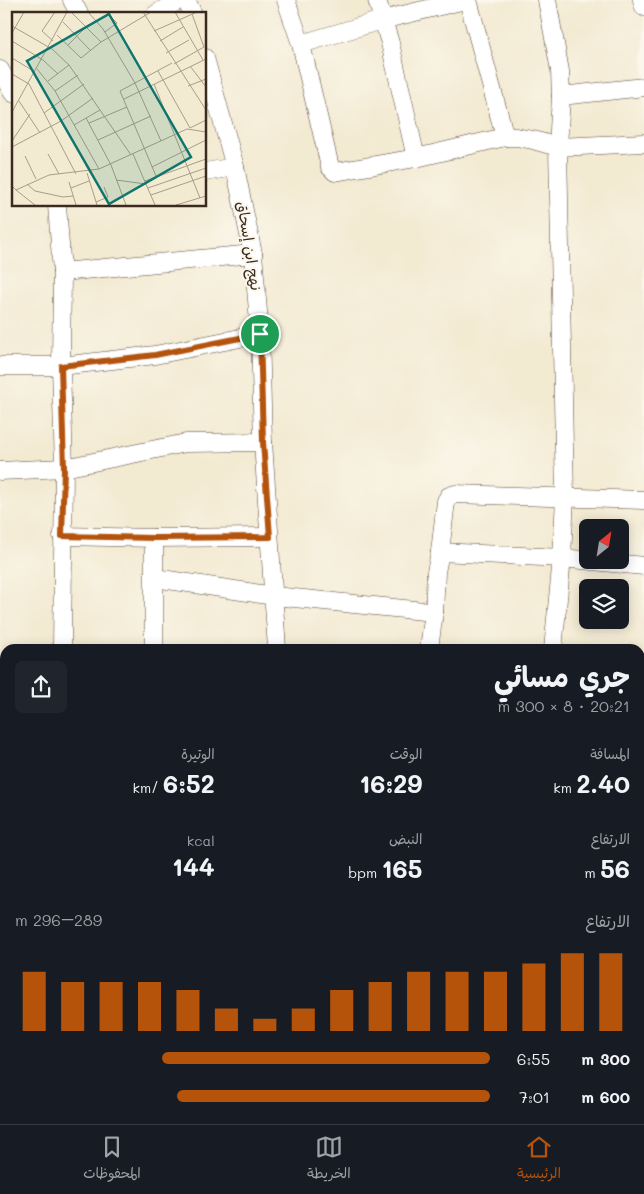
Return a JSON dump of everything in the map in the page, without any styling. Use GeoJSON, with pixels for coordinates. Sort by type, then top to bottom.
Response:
{"type":"FeatureCollection","features":[{"type":"Feature","properties":{"kind":"street"},"geometry":{"type":"LineString","coordinates":[[72,0],[78,12]]}},
{"type":"Feature","properties":{"kind":"street"},"geometry":{"type":"LineString","coordinates":[[159,12],[179,0]]}},
{"type":"Feature","properties":{"kind":"street"},"geometry":{"type":"LineString","coordinates":[[186,0],[192,12]]}},
{"type":"Feature","properties":{"kind":"street"},"geometry":{"type":"LineString","coordinates":[[286,0],[301,44],[332,170],[339,172],[416,158],[505,137],[533,140],[558,147],[644,143]]}},
{"type":"Feature","properties":{"kind":"street"},"geometry":{"type":"LineString","coordinates":[[377,0],[390,43],[416,158]]}},
{"type":"Feature","properties":{"kind":"street"},"geometry":{"type":"LineString","coordinates":[[301,44],[382,20],[467,0],[505,137]]}},
{"type":"Feature","properties":{"kind":"street"},"geometry":{"type":"LineString","coordinates":[[547,0],[558,58],[561,96],[558,147],[565,496],[562,558],[553,644]]}},
{"type":"Feature","properties":{"kind":"street"},"geometry":{"type":"LineString","coordinates":[[642,0],[644,8]]}},
{"type":"Feature","properties":{"kind":"street","name":"نهج ابن إسحاق"},"geometry":{"type":"LineString","coordinates":[[206,62],[235,167],[254,254],[260,334],[263,442],[277,644]]}},
{"type":"Feature","properties":{"kind":"street"},"geometry":{"type":"LineString","coordinates":[[0,70],[12,91]]}},
{"type":"Feature","properties":{"kind":"street"},"geometry":{"type":"LineString","coordinates":[[561,96],[644,87]]}},
{"type":"Feature","properties":{"kind":"street"},"geometry":{"type":"LineString","coordinates":[[0,101],[12,94]]}},
{"type":"Feature","properties":{"kind":"street"},"geometry":{"type":"LineString","coordinates":[[206,172],[235,167]]}},
{"type":"Feature","properties":{"kind":"street"},"geometry":{"type":"LineString","coordinates":[[57,206],[62,272],[61,366],[64,468],[62,644]]}},
{"type":"Feature","properties":{"kind":"street"},"geometry":{"type":"LineString","coordinates":[[62,272],[254,254]]}},
{"type":"Feature","properties":{"kind":"street"},"geometry":{"type":"LineString","coordinates":[[0,366],[61,366],[155,355],[260,334]]}},
{"type":"Feature","properties":{"kind":"street"},"geometry":{"type":"LineString","coordinates":[[0,471],[64,468],[186,443],[263,442]]}},
{"type":"Feature","properties":{"kind":"street"},"geometry":{"type":"LineString","coordinates":[[429,644],[434,612],[436,572],[446,500],[449,496],[455,494],[565,496],[644,500]]}},
{"type":"Feature","properties":{"kind":"street"},"geometry":{"type":"LineString","coordinates":[[62,536],[154,538],[270,537]]}},
{"type":"Feature","properties":{"kind":"street"},"geometry":{"type":"LineString","coordinates":[[154,538],[154,644]]}},
{"type":"Feature","properties":{"kind":"street"},"geometry":{"type":"LineString","coordinates":[[440,552],[562,558],[644,566]]}},
{"type":"Feature","properties":{"kind":"street"},"geometry":{"type":"LineString","coordinates":[[155,578],[274,596],[434,612]]}},
{"type":"Feature","properties":{"kind":"route"},"geometry":{"type":"LineString","coordinates":[[260,334],[263,442],[270,537],[154,538],[62,536],[64,468],[61,366],[155,355],[260,334]]}}]}
